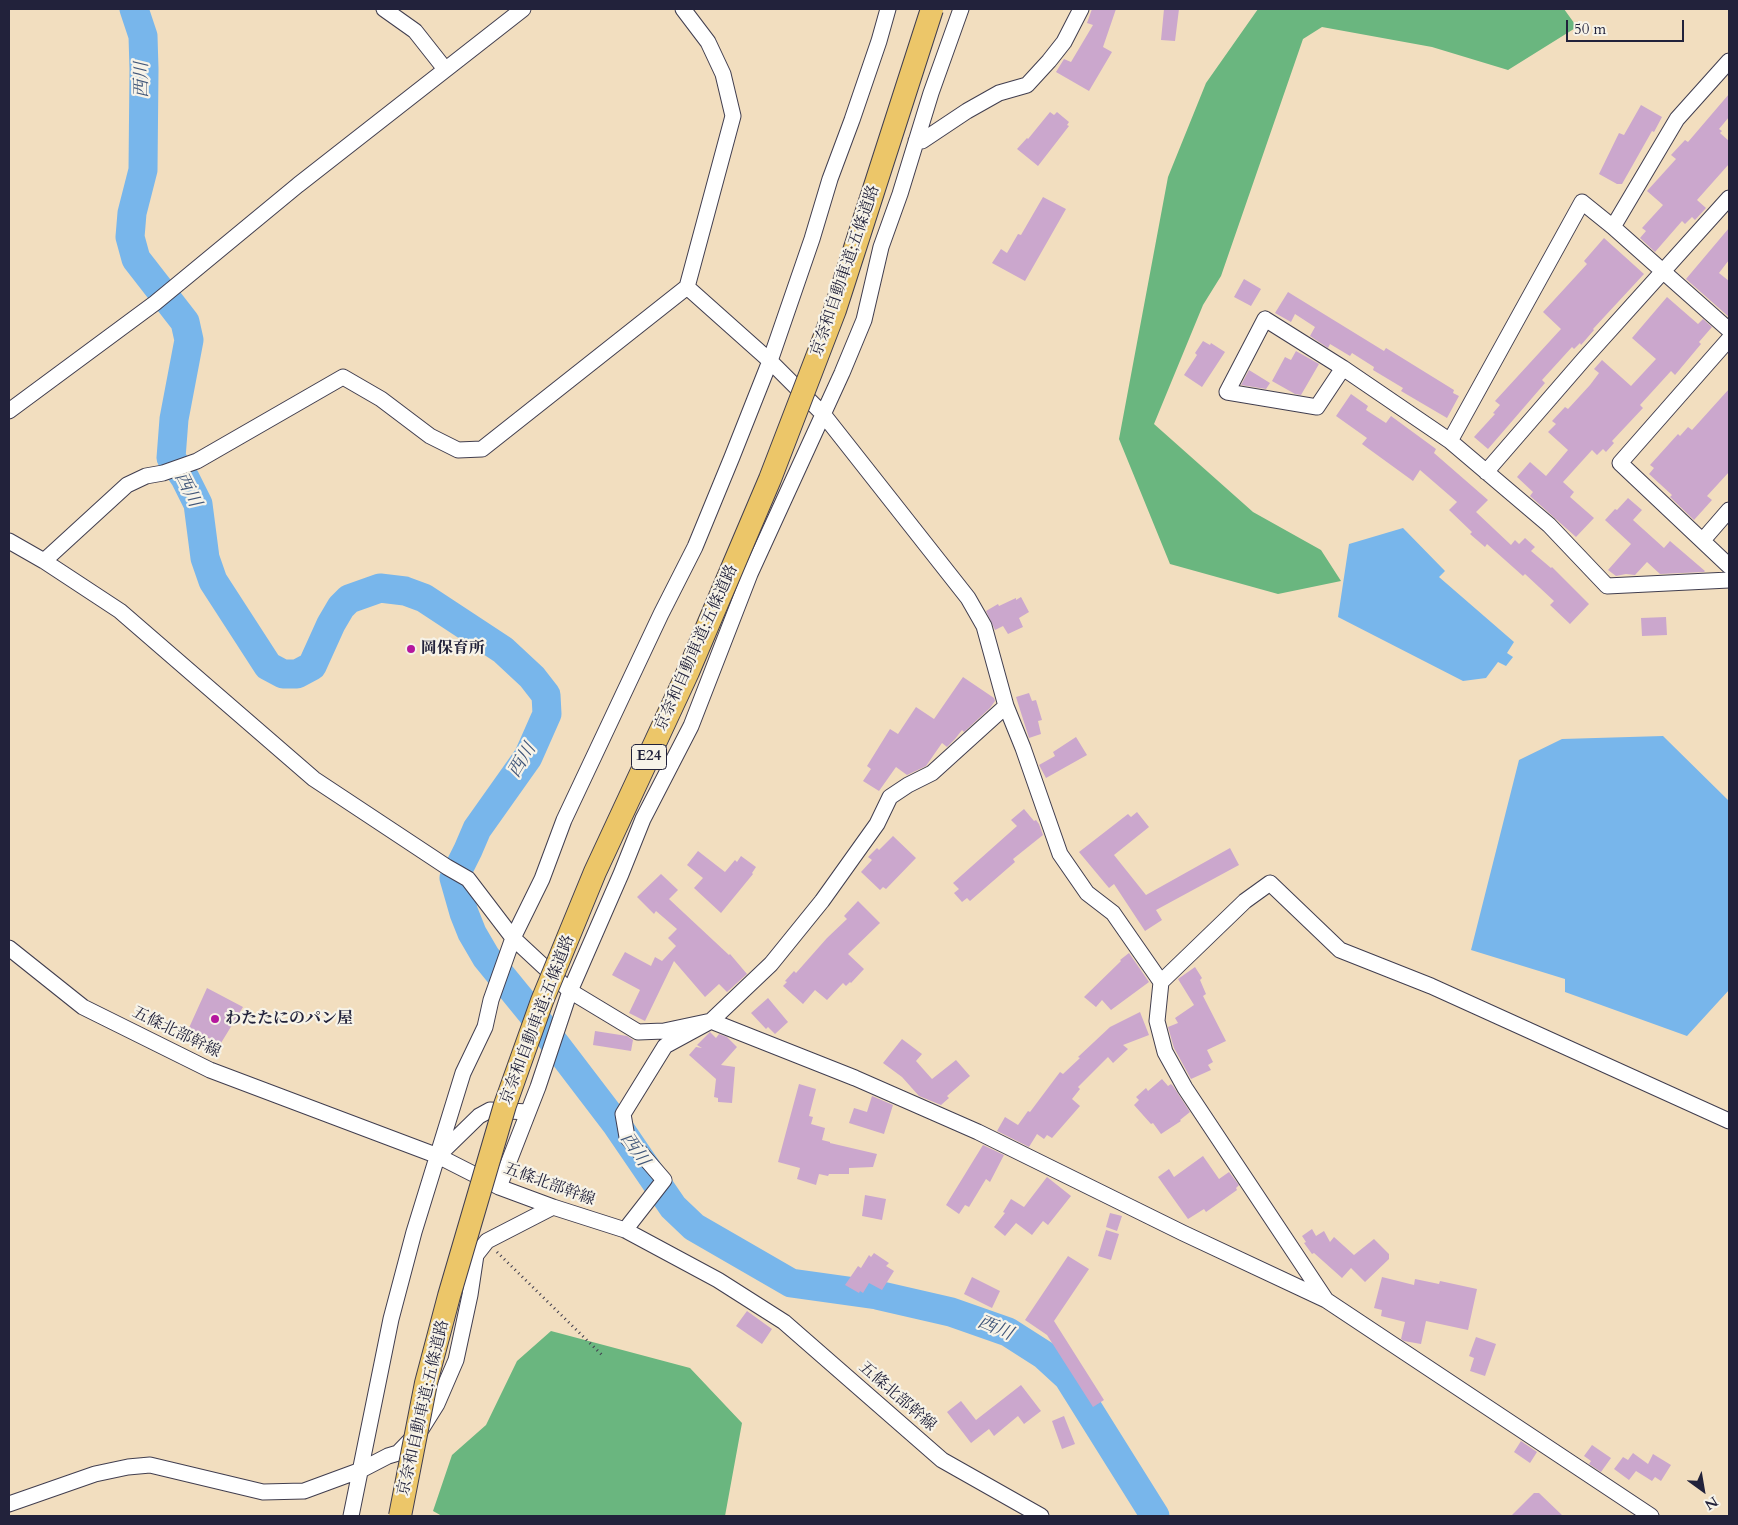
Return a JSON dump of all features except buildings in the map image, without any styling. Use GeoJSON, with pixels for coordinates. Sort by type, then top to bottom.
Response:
{"type":"FeatureCollection","features":[{"type":"Feature","properties":{"kind":"highway","name":"京奈和自動車道;五條道路"},"geometry":{"type":"LineString","coordinates":[[400,1516],[426,1384],[449,1296],[505,1105],[542,1000],[595,872],[688,672],[790,426],[835,310],[932,9]]}},
{"type":"Feature","properties":{"kind":"street"},"geometry":{"type":"LineString","coordinates":[[384,9],[415,31],[446,69]]}},
{"type":"Feature","properties":{"kind":"street"},"geometry":{"type":"LineString","coordinates":[[9,411],[155,304],[298,185],[523,9]]}},
{"type":"Feature","properties":{"kind":"street"},"geometry":{"type":"LineString","coordinates":[[44,561],[127,485],[146,476],[163,473],[197,461],[344,377],[381,399],[430,436],[458,450],[482,449],[687,287],[733,116],[723,74],[708,42],[683,9]]}},
{"type":"Feature","properties":{"kind":"street"},"geometry":{"type":"LineString","coordinates":[[352,1516],[391,1319],[414,1232],[463,1073],[485,1027],[490,1000],[513,938],[542,879],[568,812],[661,614],[695,547],[732,457],[770,360],[888,9]]}},
{"type":"Feature","properties":{"kind":"street"},"geometry":{"type":"LineString","coordinates":[[500,1187],[538,1086],[570,990],[622,874],[643,819],[691,726],[750,574],[864,320],[881,247],[960,9]]}},
{"type":"Feature","properties":{"kind":"street"},"geometry":{"type":"LineString","coordinates":[[916,141],[922,141],[967,110],[998,93],[1027,85],[1064,42],[1081,9]]}},
{"type":"Feature","properties":{"kind":"street"},"geometry":{"type":"LineString","coordinates":[[1614,227],[1677,119],[1729,61]]}},
{"type":"Feature","properties":{"kind":"street"},"geometry":{"type":"LineString","coordinates":[[1486,472],[1584,359],[1729,198]]}},
{"type":"Feature","properties":{"kind":"street"},"geometry":{"type":"LineString","coordinates":[[1450,441],[1582,202],[1614,227],[1729,330]]}},
{"type":"Feature","properties":{"kind":"street"},"geometry":{"type":"LineString","coordinates":[[687,287],[770,360],[823,414],[968,598],[984,626],[1006,706],[1023,748],[1060,854],[1087,893],[1113,913],[1161,982]]}},
{"type":"Feature","properties":{"kind":"street"},"geometry":{"type":"LineString","coordinates":[[1343,368],[1317,407],[1227,392],[1265,318],[1343,368],[1450,441],[1549,525],[1607,586],[1729,580]]}},
{"type":"Feature","properties":{"kind":"street"},"geometry":{"type":"LineString","coordinates":[[1729,339],[1620,463],[1729,566]]}},
{"type":"Feature","properties":{"kind":"street"},"geometry":{"type":"LineString","coordinates":[[1703,540],[1729,510]]}},
{"type":"Feature","properties":{"kind":"street"},"geometry":{"type":"LineString","coordinates":[[9,541],[44,561],[120,611],[314,779],[447,867],[468,878],[513,938],[570,990],[638,1032],[664,1031],[711,1021],[855,1078],[978,1132],[1183,1233],[1326,1300],[1651,1516]]}},
{"type":"Feature","properties":{"kind":"street"},"geometry":{"type":"LineString","coordinates":[[625,1230],[664,1180],[627,1137],[623,1114],[665,1046],[711,1021],[771,964],[822,901],[876,824],[890,797],[932,773],[1006,706]]}},
{"type":"Feature","properties":{"kind":"street"},"geometry":{"type":"LineString","coordinates":[[1326,1300],[1185,1088],[1165,1052],[1157,1021],[1161,982],[1245,901],[1270,883],[1340,950],[1431,986],[1729,1122]]}},
{"type":"Feature","properties":{"kind":"street","name":"五條北部幹線"},"geometry":{"type":"LineString","coordinates":[[9,948],[83,1007],[210,1070],[438,1156],[500,1187],[553,1207],[625,1230],[718,1280],[784,1322],[942,1460],[1041,1516]]}},
{"type":"Feature","properties":{"kind":"street"},"geometry":{"type":"LineString","coordinates":[[438,1156],[479,1116],[490,1110],[528,1112]]}},
{"type":"Feature","properties":{"kind":"street"},"geometry":{"type":"LineString","coordinates":[[9,1504],[94,1474],[128,1467],[150,1465],[263,1492],[304,1491],[361,1470],[398,1453],[422,1428],[437,1404],[456,1360],[470,1296],[476,1255],[487,1242],[553,1207]]}},
{"type":"Feature","properties":{"kind":"path"},"geometry":{"type":"LineString","coordinates":[[487,1242],[602,1354]]}},
{"type":"Feature","properties":{"kind":"green space"},"geometry":{"type":"Polygon","coordinates":[[[1258,9],[1564,9],[1577,27],[1508,70],[1432,47],[1322,27],[1303,39],[1221,276],[1203,305],[1154,424],[1253,512],[1321,550],[1341,581],[1278,594],[1170,564],[1119,439],[1168,177],[1206,83],[1258,9]]]}},
{"type":"Feature","properties":{"kind":"green space"},"geometry":{"type":"Polygon","coordinates":[[[551,1331],[690,1368],[742,1423],[725,1516],[442,1516],[433,1511],[452,1455],[486,1425],[517,1361],[551,1331]]]}},
{"type":"Feature","properties":{"kind":"water"},"geometry":{"type":"Polygon","coordinates":[[[1403,528],[1445,571],[1439,577],[1514,642],[1507,653],[1513,657],[1506,666],[1498,662],[1486,678],[1463,681],[1338,617],[1349,544],[1403,528]]]}},
{"type":"Feature","properties":{"kind":"water"},"geometry":{"type":"Polygon","coordinates":[[[1663,736],[1729,801],[1729,990],[1687,1036],[1565,992],[1565,979],[1471,950],[1519,760],[1562,739],[1663,736]]]}},
{"type":"Feature","properties":{"kind":"waterway","name":"西川"},"geometry":{"type":"LineString","coordinates":[[134,9],[143,36],[143,170],[132,213],[130,237],[136,259],[185,322],[189,340],[174,419],[171,458],[185,478],[198,504],[205,558],[213,581],[268,666],[283,674],[297,674],[312,666],[341,607],[349,599],[380,588],[405,591],[424,598],[503,650],[532,677],[546,695],[547,714],[528,757],[477,829],[454,878],[472,933],[486,957],[617,1125],[673,1207],[694,1227],[791,1283],[877,1295],[951,1312],[1008,1332],[1044,1355],[1068,1377],[1155,1516]]}},
{"type":"Feature","properties":{"kind":"place","name":"岡保育所"},"geometry":{"type":"Point","coordinates":[411,649]}},
{"type":"Feature","properties":{"kind":"place","name":"わたたにのパン屋"},"geometry":{"type":"Point","coordinates":[215,1019]}}]}
